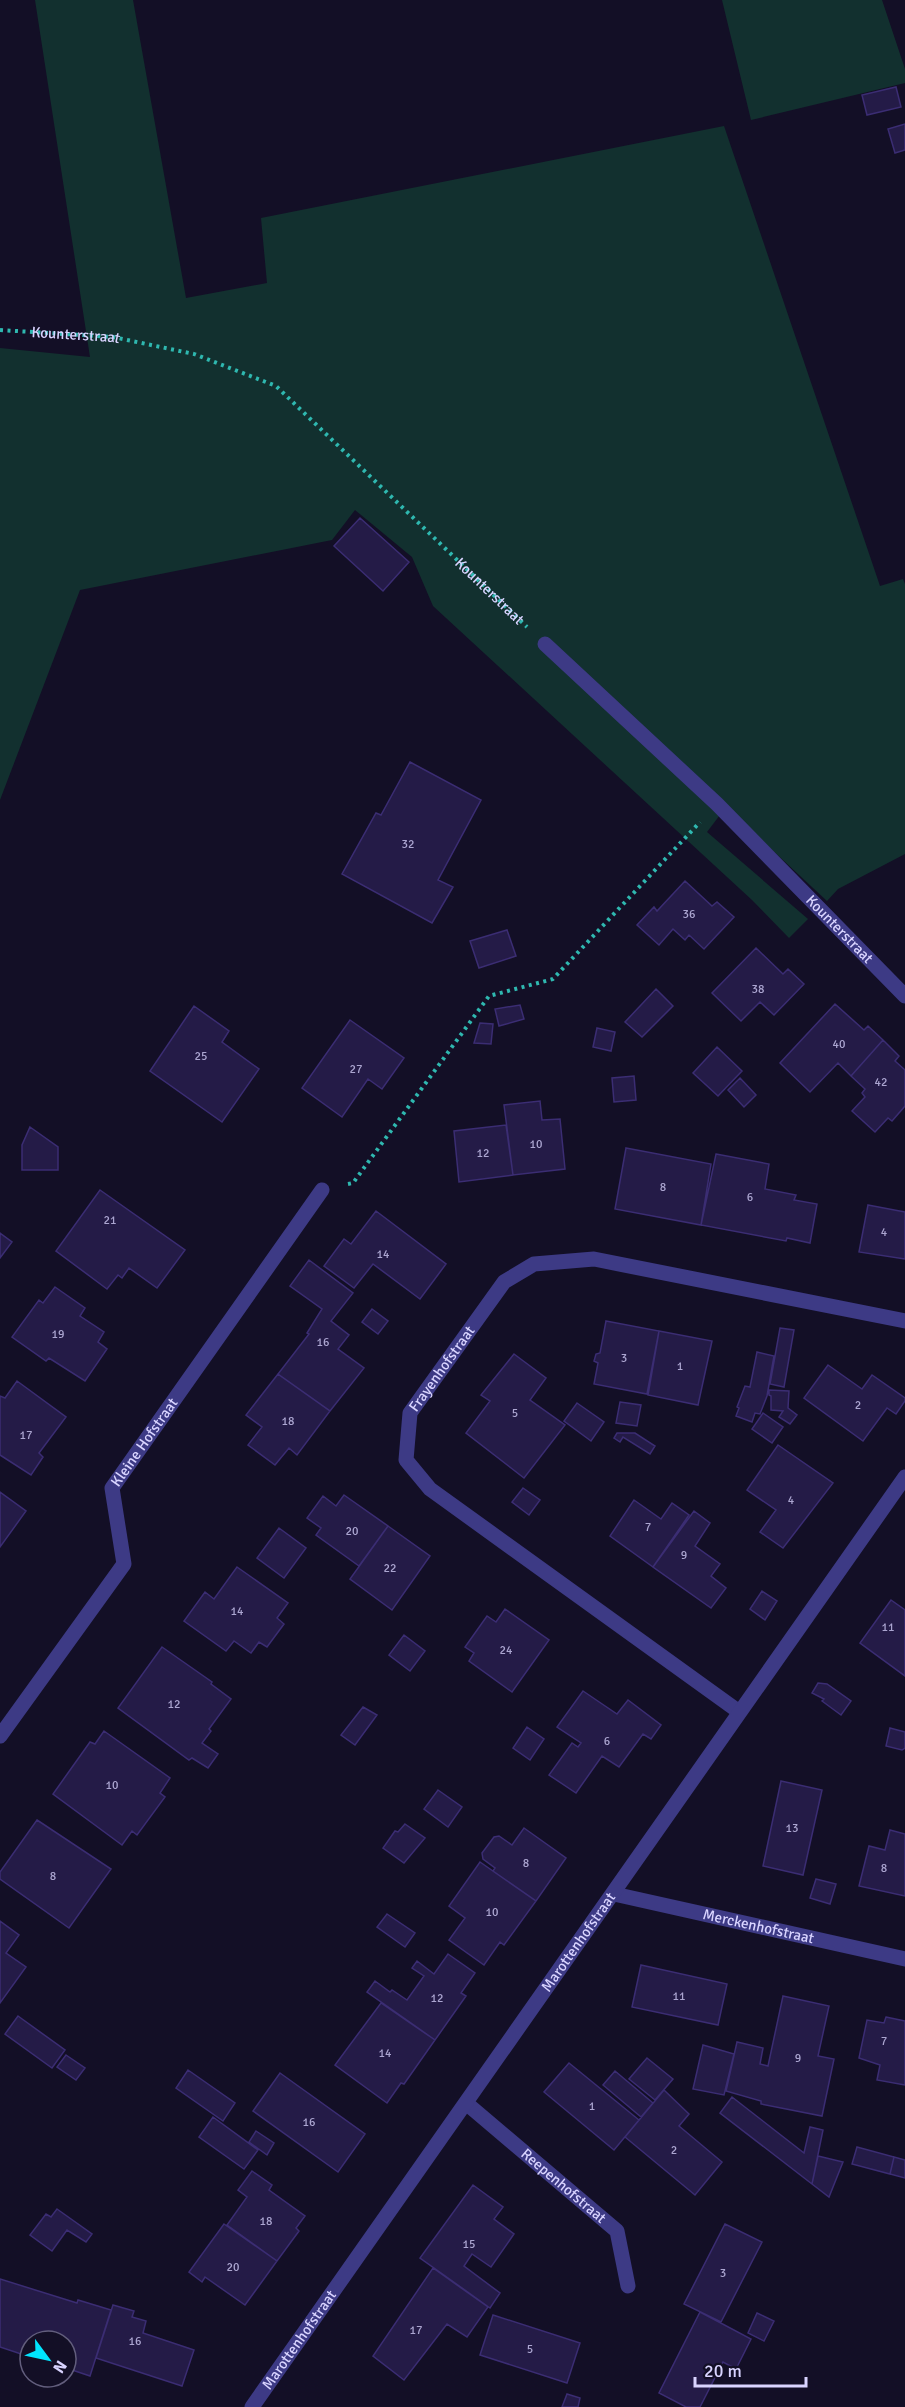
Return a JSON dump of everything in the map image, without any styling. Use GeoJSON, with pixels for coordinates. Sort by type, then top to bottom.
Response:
{"type":"FeatureCollection","features":[{"type":"Feature","properties":{"kind":"street","name":"Kounterstraat"},"geometry":{"type":"LineString","coordinates":[[545,644],[717,804],[905,996]]}},
{"type":"Feature","properties":{"kind":"street","name":"Kleine Hofstraat"},"geometry":{"type":"LineString","coordinates":[[0,1736],[124,1564],[112,1488],[322,1190]]}},
{"type":"Feature","properties":{"kind":"street","name":"Frayenhofstraat"},"geometry":{"type":"LineString","coordinates":[[738,1711],[430,1489],[406,1460],[410,1413],[504,1282],[534,1264],[594,1260],[905,1321]]}},
{"type":"Feature","properties":{"kind":"street","name":"Marottenhofstraat"},"geometry":{"type":"LineString","coordinates":[[252,2407],[614,1894],[738,1711],[905,1477]]}},
{"type":"Feature","properties":{"kind":"street","name":"Merckenhofstraat"},"geometry":{"type":"LineString","coordinates":[[614,1894],[905,1959]]}},
{"type":"Feature","properties":{"kind":"street","name":"Reepenhofstraat"},"geometry":{"type":"LineString","coordinates":[[466,2103],[617,2231],[628,2286]]}},
{"type":"Feature","properties":{"kind":"path","name":"Kounterstraat"},"geometry":{"type":"LineString","coordinates":[[0,330],[113,337],[194,354],[276,386],[545,644]]}},
{"type":"Feature","properties":{"kind":"path"},"geometry":{"type":"LineString","coordinates":[[322,1190],[353,1183],[489,996],[553,979],[717,804]]}},
{"type":"Feature","properties":{"kind":"green space"},"geometry":{"type":"Polygon","coordinates":[[[35,0],[133,0],[186,298],[267,283],[261,218],[724,126],[880,586],[903,579],[905,584],[905,854],[838,889],[827,901],[726,807],[707,832],[808,919],[789,938],[752,900],[433,606],[412,557],[355,510],[332,540],[80,590],[0,800],[0,348],[90,357],[35,0]]]}},
{"type":"Feature","properties":{"kind":"green space"},"geometry":{"type":"Polygon","coordinates":[[[722,0],[882,0],[905,69],[905,83],[751,120],[722,0]]]}},
{"type":"Feature","properties":{"kind":"building"},"geometry":{"type":"Polygon","coordinates":[[[896,87],[901,107],[867,115],[862,95],[896,87]]]}},
{"type":"Feature","properties":{"kind":"building"},"geometry":{"type":"Polygon","coordinates":[[[905,124],[905,150],[895,153],[888,129],[905,124]]]}},
{"type":"Feature","properties":{"kind":"building"},"geometry":{"type":"Polygon","coordinates":[[[360,518],[409,562],[383,591],[334,546],[360,518]]]}},
{"type":"Feature","properties":{"kind":"building"},"geometry":{"type":"Polygon","coordinates":[[[410,762],[481,800],[438,880],[453,887],[432,923],[342,874],[376,813],[381,815],[410,762]]]}},
{"type":"Feature","properties":{"kind":"building"},"geometry":{"type":"Polygon","coordinates":[[[685,881],[712,906],[717,902],[734,917],[704,949],[689,935],[685,940],[673,929],[659,945],[637,925],[654,907],[657,911],[685,881]]]}},
{"type":"Feature","properties":{"kind":"building"},"geometry":{"type":"Polygon","coordinates":[[[507,930],[516,956],[479,968],[470,941],[507,930]]]}},
{"type":"Feature","properties":{"kind":"building"},"geometry":{"type":"Polygon","coordinates":[[[756,948],[783,974],[788,969],[804,984],[774,1015],[760,1002],[741,1021],[712,993],[756,948]]]}},
{"type":"Feature","properties":{"kind":"building"},"geometry":{"type":"Polygon","coordinates":[[[656,989],[673,1006],[642,1037],[625,1022],[656,989]]]}},
{"type":"Feature","properties":{"kind":"building"},"geometry":{"type":"Polygon","coordinates":[[[835,1004],[864,1030],[868,1026],[883,1040],[851,1076],[838,1063],[810,1092],[780,1063],[835,1004]]]}},
{"type":"Feature","properties":{"kind":"building"},"geometry":{"type":"Polygon","coordinates":[[[520,1005],[524,1019],[499,1026],[495,1009],[520,1005]]]}},
{"type":"Feature","properties":{"kind":"building"},"geometry":{"type":"Polygon","coordinates":[[[194,1006],[229,1031],[222,1042],[259,1069],[222,1122],[150,1071],[194,1006]]]}},
{"type":"Feature","properties":{"kind":"building"},"geometry":{"type":"Polygon","coordinates":[[[350,1020],[404,1058],[382,1089],[368,1079],[342,1117],[302,1088],[350,1020]]]}},
{"type":"Feature","properties":{"kind":"building"},"geometry":{"type":"Polygon","coordinates":[[[480,1023],[493,1024],[491,1044],[474,1043],[480,1023]]]}},
{"type":"Feature","properties":{"kind":"building"},"geometry":{"type":"Polygon","coordinates":[[[597,1028],[615,1032],[611,1051],[593,1047],[597,1028]]]}},
{"type":"Feature","properties":{"kind":"building"},"geometry":{"type":"Polygon","coordinates":[[[883,1040],[899,1056],[895,1061],[905,1070],[905,1106],[892,1121],[888,1118],[875,1132],[852,1111],[865,1097],[862,1093],[865,1089],[851,1076],[883,1040]]]}},
{"type":"Feature","properties":{"kind":"building"},"geometry":{"type":"Polygon","coordinates":[[[717,1047],[742,1071],[718,1096],[693,1073],[717,1047]]]}},
{"type":"Feature","properties":{"kind":"building"},"geometry":{"type":"Polygon","coordinates":[[[634,1076],[636,1100],[614,1102],[612,1078],[634,1076]]]}},
{"type":"Feature","properties":{"kind":"building"},"geometry":{"type":"Polygon","coordinates":[[[740,1078],[756,1095],[744,1107],[728,1090],[740,1078]]]}},
{"type":"Feature","properties":{"kind":"building"},"geometry":{"type":"Polygon","coordinates":[[[540,1101],[542,1120],[560,1119],[565,1169],[513,1175],[504,1105],[540,1101]]]}},
{"type":"Feature","properties":{"kind":"building"},"geometry":{"type":"Polygon","coordinates":[[[506,1125],[513,1175],[459,1182],[454,1131],[506,1125]]]}},
{"type":"Feature","properties":{"kind":"building"},"geometry":{"type":"Polygon","coordinates":[[[30,1127],[58,1147],[58,1170],[22,1170],[22,1145],[30,1127]]]}},
{"type":"Feature","properties":{"kind":"building"},"geometry":{"type":"Polygon","coordinates":[[[626,1148],[711,1164],[701,1225],[615,1209],[626,1148]]]}},
{"type":"Feature","properties":{"kind":"building"},"geometry":{"type":"Polygon","coordinates":[[[716,1154],[769,1164],[765,1189],[796,1195],[794,1200],[817,1204],[810,1243],[787,1238],[786,1241],[701,1225],[716,1154]]]}},
{"type":"Feature","properties":{"kind":"building"},"geometry":{"type":"Polygon","coordinates":[[[100,1190],[185,1250],[157,1288],[129,1268],[122,1278],[118,1275],[107,1289],[56,1251],[100,1190]]]}},
{"type":"Feature","properties":{"kind":"building"},"geometry":{"type":"Polygon","coordinates":[[[868,1205],[905,1212],[905,1259],[859,1252],[868,1205]]]}},
{"type":"Feature","properties":{"kind":"building"},"geometry":{"type":"Polygon","coordinates":[[[376,1211],[446,1264],[420,1299],[373,1264],[354,1288],[324,1266],[344,1239],[351,1244],[376,1211]]]}},
{"type":"Feature","properties":{"kind":"building"},"geometry":{"type":"Polygon","coordinates":[[[0,1233],[12,1242],[0,1258],[0,1233]]]}},
{"type":"Feature","properties":{"kind":"building"},"geometry":{"type":"Polygon","coordinates":[[[309,1260],[353,1293],[331,1321],[349,1335],[338,1349],[364,1368],[330,1411],[278,1374],[309,1334],[307,1333],[322,1309],[290,1286],[309,1260]]]}},
{"type":"Feature","properties":{"kind":"building"},"geometry":{"type":"Polygon","coordinates":[[[55,1287],[85,1308],[80,1316],[104,1332],[98,1342],[107,1349],[85,1381],[49,1358],[46,1361],[12,1337],[39,1300],[43,1303],[55,1287]]]}},
{"type":"Feature","properties":{"kind":"building"},"geometry":{"type":"Polygon","coordinates":[[[372,1309],[388,1321],[378,1334],[362,1322],[372,1309]]]}},
{"type":"Feature","properties":{"kind":"building"},"geometry":{"type":"Polygon","coordinates":[[[606,1321],[659,1331],[647,1394],[594,1384],[598,1363],[594,1361],[596,1354],[600,1353],[606,1321]]]}},
{"type":"Feature","properties":{"kind":"building"},"geometry":{"type":"Polygon","coordinates":[[[780,1328],[794,1330],[784,1387],[770,1384],[780,1328]]]}},
{"type":"Feature","properties":{"kind":"building"},"geometry":{"type":"Polygon","coordinates":[[[659,1331],[712,1341],[698,1405],[648,1395],[659,1331]]]}},
{"type":"Feature","properties":{"kind":"building"},"geometry":{"type":"Polygon","coordinates":[[[757,1352],[774,1356],[767,1396],[760,1414],[755,1413],[752,1422],[736,1416],[745,1386],[750,1387],[757,1352]]]}},
{"type":"Feature","properties":{"kind":"building"},"geometry":{"type":"Polygon","coordinates":[[[514,1354],[546,1378],[530,1400],[565,1425],[524,1478],[466,1433],[490,1401],[481,1395],[514,1354]]]}},
{"type":"Feature","properties":{"kind":"building"},"geometry":{"type":"Polygon","coordinates":[[[828,1365],[862,1389],[872,1375],[905,1398],[905,1401],[896,1414],[887,1408],[863,1441],[804,1398],[828,1365]]]}},
{"type":"Feature","properties":{"kind":"building"},"geometry":{"type":"Polygon","coordinates":[[[278,1374],[330,1411],[297,1455],[289,1448],[275,1465],[248,1445],[262,1427],[246,1415],[278,1374]]]}},
{"type":"Feature","properties":{"kind":"building"},"geometry":{"type":"Polygon","coordinates":[[[17,1381],[66,1417],[39,1453],[43,1457],[31,1475],[0,1455],[0,1396],[5,1398],[17,1381]]]}},
{"type":"Feature","properties":{"kind":"building"},"geometry":{"type":"Polygon","coordinates":[[[769,1390],[789,1391],[788,1408],[797,1415],[790,1424],[779,1417],[783,1411],[771,1410],[769,1390]]]}},
{"type":"Feature","properties":{"kind":"building"},"geometry":{"type":"Polygon","coordinates":[[[620,1402],[641,1405],[637,1426],[616,1423],[620,1402]]]}},
{"type":"Feature","properties":{"kind":"building"},"geometry":{"type":"Polygon","coordinates":[[[577,1403],[604,1422],[591,1441],[564,1421],[577,1403]]]}},
{"type":"Feature","properties":{"kind":"building"},"geometry":{"type":"Polygon","coordinates":[[[763,1413],[783,1427],[772,1443],[752,1429],[763,1413]]]}},
{"type":"Feature","properties":{"kind":"building"},"geometry":{"type":"Polygon","coordinates":[[[617,1433],[635,1433],[655,1446],[650,1454],[623,1437],[620,1442],[614,1438],[617,1433]]]}},
{"type":"Feature","properties":{"kind":"building"},"geometry":{"type":"Polygon","coordinates":[[[778,1445],[833,1483],[783,1548],[760,1532],[776,1510],[747,1490],[778,1445]]]}},
{"type":"Feature","properties":{"kind":"building"},"geometry":{"type":"Polygon","coordinates":[[[523,1488],[540,1500],[529,1515],[512,1502],[523,1488]]]}},
{"type":"Feature","properties":{"kind":"building"},"geometry":{"type":"Polygon","coordinates":[[[0,1492],[26,1511],[0,1547],[0,1492]]]}},
{"type":"Feature","properties":{"kind":"building"},"geometry":{"type":"Polygon","coordinates":[[[344,1495],[388,1526],[359,1566],[316,1535],[321,1528],[307,1518],[323,1496],[336,1506],[344,1495]]]}},
{"type":"Feature","properties":{"kind":"building"},"geometry":{"type":"Polygon","coordinates":[[[634,1500],[661,1519],[672,1503],[689,1515],[653,1567],[610,1536],[634,1500]]]}},
{"type":"Feature","properties":{"kind":"building"},"geometry":{"type":"Polygon","coordinates":[[[694,1511],[710,1523],[695,1546],[720,1564],[711,1576],[726,1588],[711,1608],[653,1567],[694,1511]]]}},
{"type":"Feature","properties":{"kind":"building"},"geometry":{"type":"Polygon","coordinates":[[[388,1526],[430,1556],[392,1610],[350,1579],[388,1526]]]}},
{"type":"Feature","properties":{"kind":"building"},"geometry":{"type":"Polygon","coordinates":[[[279,1528],[306,1548],[284,1578],[257,1558],[279,1528]]]}},
{"type":"Feature","properties":{"kind":"building"},"geometry":{"type":"Polygon","coordinates":[[[237,1567],[288,1603],[277,1618],[284,1624],[267,1647],[259,1642],[251,1653],[234,1641],[226,1651],[184,1621],[205,1592],[214,1599],[237,1567]]]}},
{"type":"Feature","properties":{"kind":"building"},"geometry":{"type":"Polygon","coordinates":[[[762,1591],[777,1601],[765,1620],[750,1609],[762,1591]]]}},
{"type":"Feature","properties":{"kind":"building"},"geometry":{"type":"Polygon","coordinates":[[[891,1600],[905,1610],[905,1676],[860,1643],[891,1600]]]}},
{"type":"Feature","properties":{"kind":"building"},"geometry":{"type":"Polygon","coordinates":[[[505,1609],[549,1640],[512,1692],[469,1661],[474,1653],[465,1647],[487,1616],[496,1622],[505,1609]]]}},
{"type":"Feature","properties":{"kind":"building"},"geometry":{"type":"Polygon","coordinates":[[[404,1635],[425,1651],[410,1671],[389,1655],[404,1635]]]}},
{"type":"Feature","properties":{"kind":"building"},"geometry":{"type":"Polygon","coordinates":[[[162,1647],[212,1682],[211,1684],[231,1699],[209,1729],[211,1731],[202,1743],[218,1754],[208,1768],[192,1758],[189,1760],[118,1708],[162,1647]]]}},
{"type":"Feature","properties":{"kind":"building"},"geometry":{"type":"Polygon","coordinates":[[[818,1683],[827,1684],[851,1701],[841,1715],[822,1701],[824,1699],[812,1693],[818,1683]]]}},
{"type":"Feature","properties":{"kind":"building"},"geometry":{"type":"Polygon","coordinates":[[[583,1691],[617,1714],[628,1700],[661,1725],[651,1739],[643,1734],[619,1767],[602,1756],[576,1793],[549,1775],[572,1743],[578,1747],[581,1743],[557,1727],[583,1691]]]}},
{"type":"Feature","properties":{"kind":"building"},"geometry":{"type":"Polygon","coordinates":[[[363,1707],[377,1715],[355,1745],[341,1735],[363,1707]]]}},
{"type":"Feature","properties":{"kind":"building"},"geometry":{"type":"Polygon","coordinates":[[[527,1727],[544,1739],[530,1760],[513,1748],[527,1727]]]}},
{"type":"Feature","properties":{"kind":"building"},"geometry":{"type":"Polygon","coordinates":[[[890,1728],[905,1732],[905,1748],[902,1750],[886,1746],[890,1728]]]}},
{"type":"Feature","properties":{"kind":"building"},"geometry":{"type":"Polygon","coordinates":[[[104,1731],[170,1778],[160,1793],[165,1797],[137,1835],[132,1831],[122,1845],[53,1794],[90,1742],[95,1744],[104,1731]]]}},
{"type":"Feature","properties":{"kind":"building"},"geometry":{"type":"Polygon","coordinates":[[[781,1781],[822,1790],[803,1875],[763,1866],[781,1781]]]}},
{"type":"Feature","properties":{"kind":"building"},"geometry":{"type":"Polygon","coordinates":[[[438,1790],[462,1807],[448,1827],[424,1809],[438,1790]]]}},
{"type":"Feature","properties":{"kind":"building"},"geometry":{"type":"Polygon","coordinates":[[[37,1820],[111,1869],[69,1928],[0,1879],[0,1872],[37,1820]]]}},
{"type":"Feature","properties":{"kind":"building"},"geometry":{"type":"Polygon","coordinates":[[[405,1824],[425,1838],[404,1863],[383,1848],[395,1831],[398,1832],[405,1824]]]}},
{"type":"Feature","properties":{"kind":"building"},"geometry":{"type":"Polygon","coordinates":[[[524,1828],[566,1858],[536,1901],[493,1871],[495,1868],[483,1859],[482,1853],[494,1837],[499,1836],[512,1845],[524,1828]]]}},
{"type":"Feature","properties":{"kind":"building"},"geometry":{"type":"Polygon","coordinates":[[[890,1830],[905,1834],[905,1896],[859,1886],[869,1846],[885,1850],[890,1830]]]}},
{"type":"Feature","properties":{"kind":"building"},"geometry":{"type":"Polygon","coordinates":[[[480,1862],[536,1901],[504,1945],[500,1942],[484,1965],[449,1940],[465,1918],[449,1906],[480,1862]]]}},
{"type":"Feature","properties":{"kind":"building"},"geometry":{"type":"Polygon","coordinates":[[[816,1879],[836,1884],[830,1904],[810,1898],[816,1879]]]}},
{"type":"Feature","properties":{"kind":"building"},"geometry":{"type":"Polygon","coordinates":[[[387,1914],[415,1933],[405,1947],[377,1927],[387,1914]]]}},
{"type":"Feature","properties":{"kind":"building"},"geometry":{"type":"Polygon","coordinates":[[[0,1921],[19,1935],[6,1953],[26,1967],[0,2003],[0,1921]]]}},
{"type":"Feature","properties":{"kind":"building"},"geometry":{"type":"Polygon","coordinates":[[[448,1954],[475,1973],[461,1993],[466,1996],[435,2040],[367,1992],[375,1981],[390,1992],[392,1990],[407,2000],[424,1976],[412,1968],[417,1961],[434,1974],[448,1954]]]}},
{"type":"Feature","properties":{"kind":"building"},"geometry":{"type":"Polygon","coordinates":[[[641,1965],[727,1984],[718,2025],[632,2007],[641,1965]]]}},
{"type":"Feature","properties":{"kind":"building"},"geometry":{"type":"Polygon","coordinates":[[[783,1996],[829,2006],[818,2056],[834,2059],[822,2116],[761,2104],[761,2101],[726,2091],[737,2042],[763,2048],[760,2064],[768,2066],[783,1996]]]}},
{"type":"Feature","properties":{"kind":"building"},"geometry":{"type":"Polygon","coordinates":[[[381,2003],[435,2040],[404,2084],[401,2083],[387,2103],[335,2065],[381,2003]]]}},
{"type":"Feature","properties":{"kind":"building"},"geometry":{"type":"Polygon","coordinates":[[[18,2016],[65,2050],[52,2068],[5,2034],[18,2016]]]}},
{"type":"Feature","properties":{"kind":"building"},"geometry":{"type":"Polygon","coordinates":[[[886,2017],[905,2021],[905,2085],[877,2080],[880,2065],[859,2058],[867,2020],[884,2023],[886,2017]]]}},
{"type":"Feature","properties":{"kind":"building"},"geometry":{"type":"Polygon","coordinates":[[[703,2045],[734,2054],[724,2095],[693,2089],[703,2045]]]}},
{"type":"Feature","properties":{"kind":"building"},"geometry":{"type":"Polygon","coordinates":[[[66,2055],[85,2068],[76,2080],[57,2067],[66,2055]]]}},
{"type":"Feature","properties":{"kind":"building"},"geometry":{"type":"Polygon","coordinates":[[[647,2058],[673,2079],[655,2100],[629,2079],[647,2058]]]}},
{"type":"Feature","properties":{"kind":"building"},"geometry":{"type":"Polygon","coordinates":[[[569,2063],[639,2120],[614,2150],[544,2092],[569,2063]]]}},
{"type":"Feature","properties":{"kind":"building"},"geometry":{"type":"Polygon","coordinates":[[[188,2070],[235,2103],[223,2121],[176,2088],[188,2070]]]}},
{"type":"Feature","properties":{"kind":"building"},"geometry":{"type":"Polygon","coordinates":[[[615,2071],[653,2103],[641,2117],[603,2085],[615,2071]]]}},
{"type":"Feature","properties":{"kind":"building"},"geometry":{"type":"Polygon","coordinates":[[[280,2073],[365,2134],[338,2172],[253,2111],[280,2073]]]}},
{"type":"Feature","properties":{"kind":"building"},"geometry":{"type":"Polygon","coordinates":[[[664,2090],[689,2114],[679,2126],[722,2162],[695,2195],[625,2137],[664,2090]]]}},
{"type":"Feature","properties":{"kind":"building"},"geometry":{"type":"Polygon","coordinates":[[[732,2097],[804,2153],[810,2127],[823,2130],[812,2184],[720,2113],[732,2097]]]}},
{"type":"Feature","properties":{"kind":"building"},"geometry":{"type":"Polygon","coordinates":[[[213,2117],[258,2150],[244,2169],[199,2137],[213,2117]]]}},
{"type":"Feature","properties":{"kind":"building"},"geometry":{"type":"Polygon","coordinates":[[[256,2131],[274,2143],[267,2155],[249,2142],[256,2131]]]}},
{"type":"Feature","properties":{"kind":"building"},"geometry":{"type":"Polygon","coordinates":[[[857,2147],[894,2157],[890,2174],[852,2164],[857,2147]]]}},
{"type":"Feature","properties":{"kind":"building"},"geometry":{"type":"Polygon","coordinates":[[[818,2156],[843,2162],[829,2197],[812,2184],[818,2156]]]}},
{"type":"Feature","properties":{"kind":"building"},"geometry":{"type":"Polygon","coordinates":[[[894,2157],[905,2160],[905,2178],[890,2174],[894,2157]]]}},
{"type":"Feature","properties":{"kind":"building"},"geometry":{"type":"Polygon","coordinates":[[[252,2171],[272,2185],[269,2190],[305,2216],[296,2228],[299,2231],[277,2261],[227,2225],[247,2197],[238,2190],[252,2171]]]}},
{"type":"Feature","properties":{"kind":"building"},"geometry":{"type":"Polygon","coordinates":[[[473,2185],[503,2207],[494,2219],[514,2234],[491,2267],[472,2254],[464,2266],[500,2293],[490,2308],[420,2258],[473,2185]]]}},
{"type":"Feature","properties":{"kind":"building"},"geometry":{"type":"Polygon","coordinates":[[[57,2209],[92,2234],[86,2242],[67,2230],[52,2251],[30,2235],[46,2214],[51,2217],[57,2209]]]}},
{"type":"Feature","properties":{"kind":"building"},"geometry":{"type":"Polygon","coordinates":[[[224,2224],[277,2261],[245,2305],[205,2277],[202,2282],[189,2272],[224,2224]]]}},
{"type":"Feature","properties":{"kind":"building"},"geometry":{"type":"Polygon","coordinates":[[[725,2224],[762,2242],[721,2322],[684,2304],[725,2224]]]}},
{"type":"Feature","properties":{"kind":"building"},"geometry":{"type":"Polygon","coordinates":[[[433,2268],[488,2307],[467,2337],[447,2324],[404,2380],[373,2356],[433,2268]]]}},
{"type":"Feature","properties":{"kind":"building"},"geometry":{"type":"Polygon","coordinates":[[[0,2279],[77,2303],[78,2300],[111,2310],[90,2376],[78,2372],[78,2329],[18,2329],[18,2353],[0,2347],[0,2279]]]}},
{"type":"Feature","properties":{"kind":"building"},"geometry":{"type":"Polygon","coordinates":[[[113,2305],[134,2311],[132,2317],[146,2321],[143,2333],[194,2350],[182,2386],[96,2358],[113,2305]]]}},
{"type":"Feature","properties":{"kind":"building"},"geometry":{"type":"Polygon","coordinates":[[[700,2312],[751,2339],[736,2369],[723,2362],[700,2407],[686,2407],[659,2393],[700,2312]]]}},
{"type":"Feature","properties":{"kind":"building"},"geometry":{"type":"Polygon","coordinates":[[[757,2313],[774,2321],[764,2341],[748,2333],[757,2313]]]}},
{"type":"Feature","properties":{"kind":"building"},"geometry":{"type":"Polygon","coordinates":[[[493,2315],[580,2343],[567,2383],[480,2355],[493,2315]]]}},
{"type":"Feature","properties":{"kind":"building"},"geometry":{"type":"Polygon","coordinates":[[[567,2394],[580,2398],[578,2407],[562,2407],[567,2394]]]}}]}
